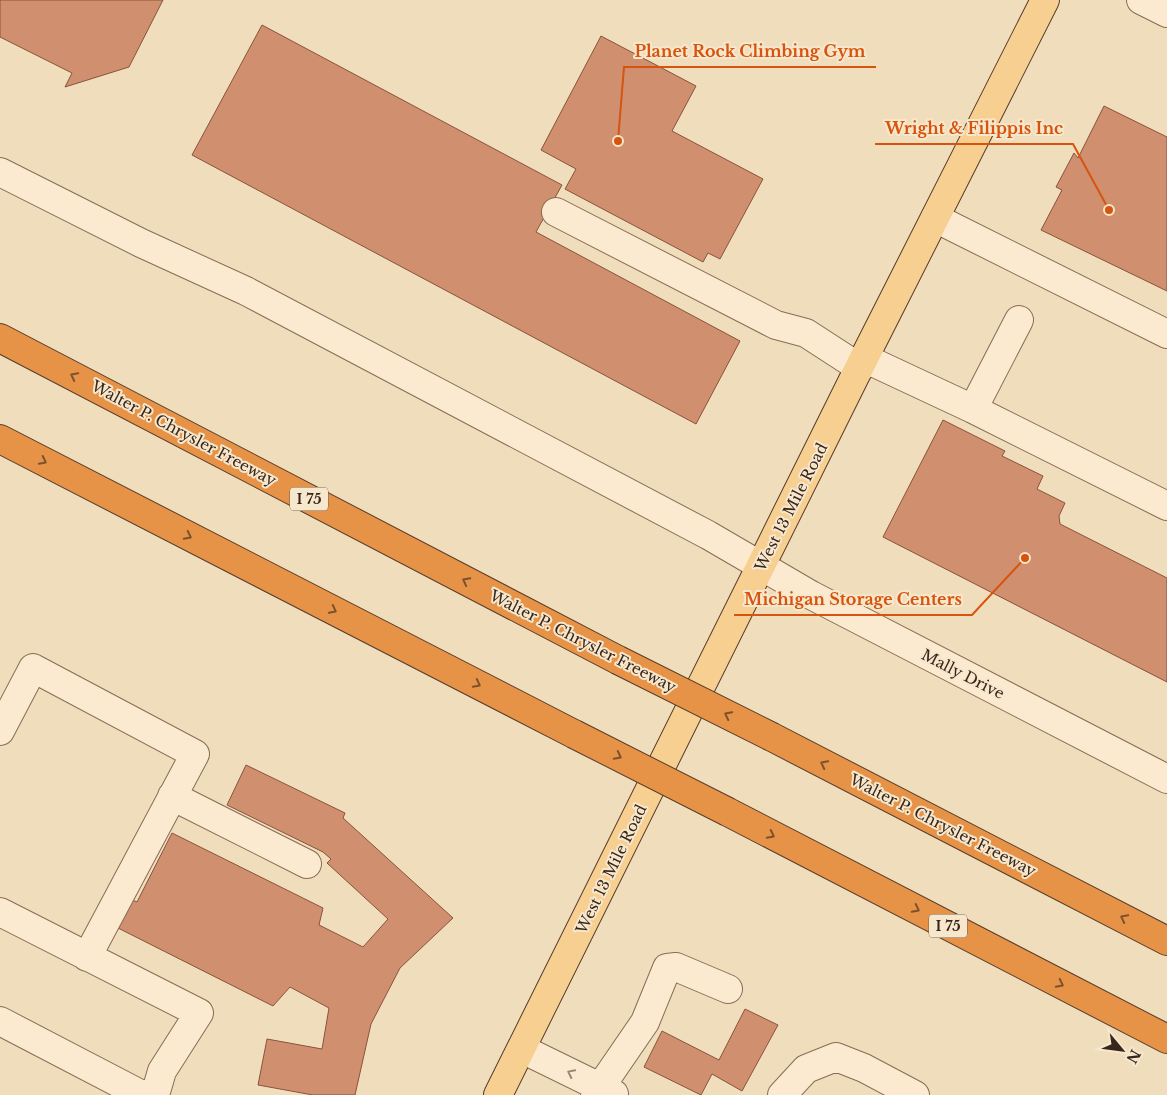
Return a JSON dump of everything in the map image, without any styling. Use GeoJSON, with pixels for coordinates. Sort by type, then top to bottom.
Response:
{"type":"FeatureCollection","features":[{"type":"Feature","properties":{"kind":"highway","name":"Walter P. Chrysler Freeway"},"geometry":{"type":"LineString","coordinates":[[0,338],[618,660],[1167,940]]}},
{"type":"Feature","properties":{"kind":"highway","name":"I 75"},"geometry":{"type":"LineString","coordinates":[[0,439],[1167,1039]]}},
{"type":"Feature","properties":{"kind":"main road","name":"West 13 Mile Road"},"geometry":{"type":"LineString","coordinates":[[503,1094],[522,1049],[760,568],[1046,0]]}},
{"type":"Feature","properties":{"kind":"street"},"geometry":{"type":"LineString","coordinates":[[1141,0],[1167,13]]}},
{"type":"Feature","properties":{"kind":"street","name":"Mally Drive"},"geometry":{"type":"LineString","coordinates":[[0,172],[141,243],[246,291],[708,535],[760,568],[1167,778]]}},
{"type":"Feature","properties":{"kind":"street"},"geometry":{"type":"LineString","coordinates":[[556,212],[776,325],[806,332],[862,363],[973,410],[1167,506]]}},
{"type":"Feature","properties":{"kind":"street"},"geometry":{"type":"LineString","coordinates":[[935,218],[1167,334]]}},
{"type":"Feature","properties":{"kind":"street"},"geometry":{"type":"LineString","coordinates":[[973,410],[1019,320]]}},
{"type":"Feature","properties":{"kind":"street"},"geometry":{"type":"LineString","coordinates":[[0,731],[33,668],[195,754],[87,957]]}},
{"type":"Feature","properties":{"kind":"street"},"geometry":{"type":"LineString","coordinates":[[172,796],[307,864]]}},
{"type":"Feature","properties":{"kind":"street"},"geometry":{"type":"LineString","coordinates":[[0,912],[198,1013],[162,1071],[155,1095]]}},
{"type":"Feature","properties":{"kind":"street"},"geometry":{"type":"LineString","coordinates":[[522,1049],[603,1092],[645,1022],[668,968],[676,967],[728,989]]}},
{"type":"Feature","properties":{"kind":"street"},"geometry":{"type":"LineString","coordinates":[[0,1021],[142,1095]]}},
{"type":"Feature","properties":{"kind":"street"},"geometry":{"type":"LineString","coordinates":[[782,1095],[806,1069],[836,1057],[864,1068],[915,1095]]}},
{"type":"Feature","properties":{"kind":"building"},"geometry":{"type":"Polygon","coordinates":[[[0,0],[163,0],[129,67],[65,87],[72,73],[0,37],[0,0]]]}},
{"type":"Feature","properties":{"kind":"building"},"geometry":{"type":"Polygon","coordinates":[[[262,25],[562,185],[536,232],[740,341],[696,424],[192,155],[262,25]]]}},
{"type":"Feature","properties":{"kind":"building"},"geometry":{"type":"Polygon","coordinates":[[[601,36],[696,86],[672,131],[763,179],[720,259],[708,253],[703,262],[565,189],[576,169],[541,150],[601,36]]]}},
{"type":"Feature","properties":{"kind":"building"},"geometry":{"type":"Polygon","coordinates":[[[1104,106],[1167,137],[1167,291],[1041,230],[1062,190],[1056,187],[1074,153],[1078,158],[1104,106]]]}},
{"type":"Feature","properties":{"kind":"building"},"geometry":{"type":"Polygon","coordinates":[[[943,420],[1005,451],[1002,456],[1043,476],[1037,489],[1065,503],[1059,516],[1060,524],[1167,578],[1167,682],[883,537],[943,420]]]}},
{"type":"Feature","properties":{"kind":"building"},"geometry":{"type":"Polygon","coordinates":[[[246,765],[345,813],[343,818],[453,918],[400,968],[371,1024],[355,1095],[313,1095],[258,1085],[267,1039],[322,1049],[329,1008],[290,987],[273,1006],[114,926],[128,898],[137,902],[172,833],[323,908],[319,925],[363,947],[388,919],[327,863],[331,859],[323,852],[227,805],[246,765]]]}},
{"type":"Feature","properties":{"kind":"building"},"geometry":{"type":"Polygon","coordinates":[[[745,1009],[778,1025],[742,1091],[712,1074],[701,1095],[644,1067],[662,1031],[719,1060],[745,1009]]]}},
{"type":"Feature","properties":{"kind":"place","name":"Planet Rock Climbing Gym"},"geometry":{"type":"Point","coordinates":[618,141]}},
{"type":"Feature","properties":{"kind":"place","name":"Wright & Filippis Inc"},"geometry":{"type":"Point","coordinates":[1109,210]}},
{"type":"Feature","properties":{"kind":"place","name":"Michigan Storage Centers"},"geometry":{"type":"Point","coordinates":[1025,558]}}]}
